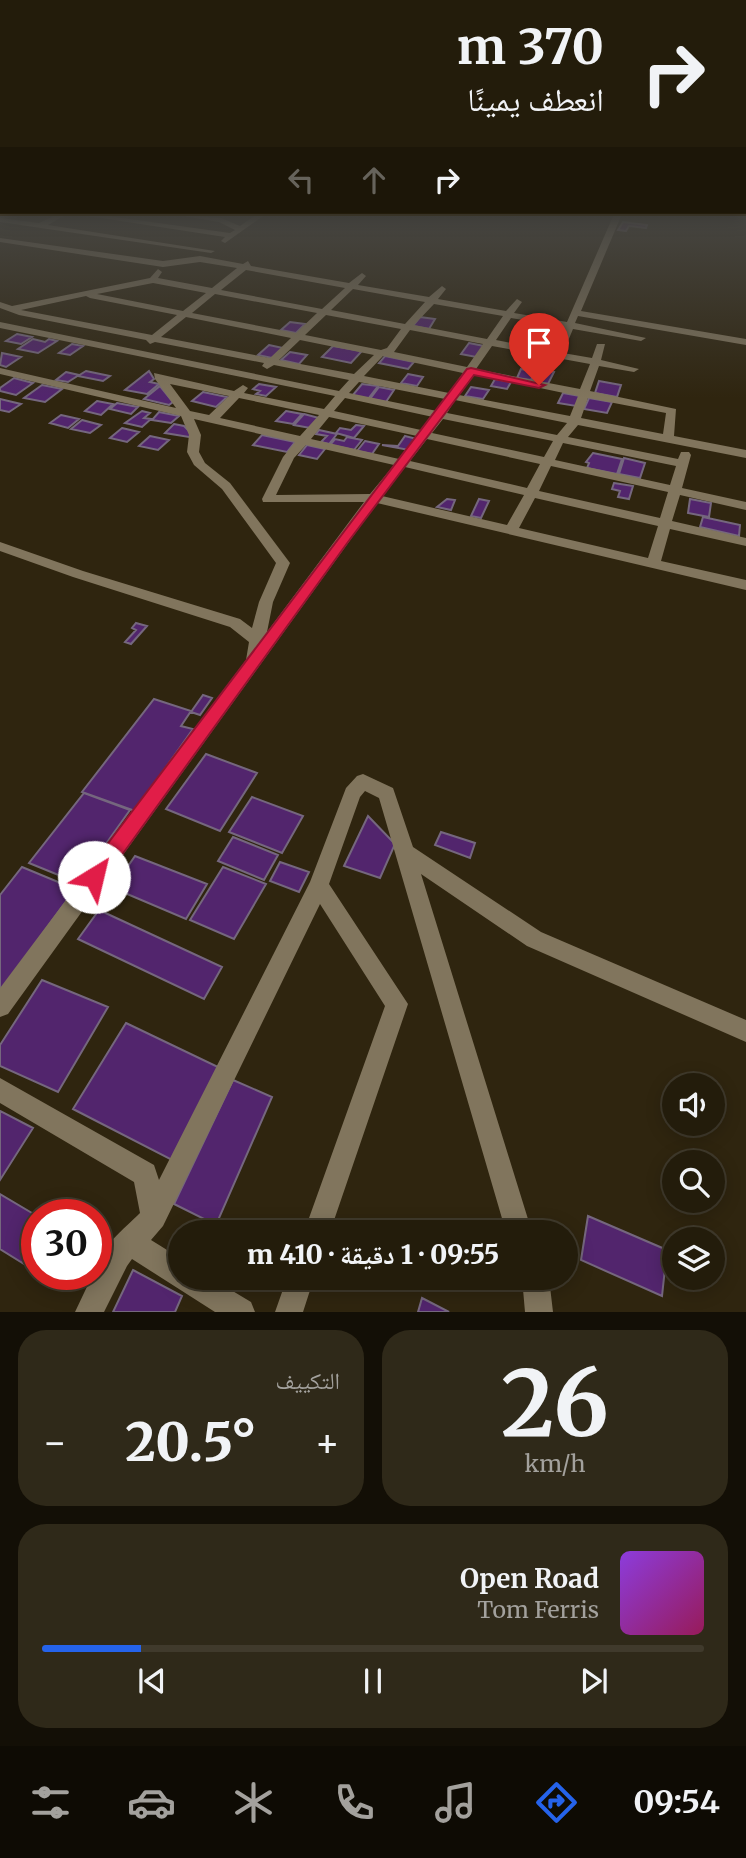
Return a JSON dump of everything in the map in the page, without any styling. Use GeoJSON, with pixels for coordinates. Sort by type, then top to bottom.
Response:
{"type":"FeatureCollection","features":[{"type":"Feature","properties":{"kind":"street"},"geometry":{"type":"LineString","coordinates":[[153,280],[156,275]]}},
{"type":"Feature","properties":{"kind":"street"},"geometry":{"type":"LineString","coordinates":[[132,353],[154,339],[233,275]]}},
{"type":"Feature","properties":{"kind":"street"},"geometry":{"type":"LineString","coordinates":[[290,275],[641,338]]}},
{"type":"Feature","properties":{"kind":"street"},"geometry":{"type":"LineString","coordinates":[[557,355],[592,275]]}},
{"type":"Feature","properties":{"kind":"street"},"geometry":{"type":"LineString","coordinates":[[212,419],[362,276]]}},
{"type":"Feature","properties":{"kind":"street"},"geometry":{"type":"LineString","coordinates":[[0,312],[48,299],[90,295],[153,280],[634,369]]}},
{"type":"Feature","properties":{"kind":"street"},"geometry":{"type":"LineString","coordinates":[[442,289],[429,300],[391,350],[381,353],[357,377],[289,457],[268,499],[374,498],[746,585]]}},
{"type":"Feature","properties":{"kind":"street"},"geometry":{"type":"LineString","coordinates":[[90,295],[672,411],[668,438]]}},
{"type":"Feature","properties":{"kind":"street"},"geometry":{"type":"LineString","coordinates":[[0,1006],[251,663],[439,416],[517,302]]}},
{"type":"Feature","properties":{"kind":"street"},"geometry":{"type":"LineString","coordinates":[[0,305],[19,312],[154,339],[746,454]]}},
{"type":"Feature","properties":{"kind":"street"},"geometry":{"type":"LineString","coordinates":[[576,313],[746,342]]}},
{"type":"Feature","properties":{"kind":"street"},"geometry":{"type":"LineString","coordinates":[[0,325],[682,464]]}},
{"type":"Feature","properties":{"kind":"street"},"geometry":{"type":"LineString","coordinates":[[512,529],[529,492],[559,440],[574,422],[601,346]]}},
{"type":"Feature","properties":{"kind":"street"},"geometry":{"type":"LineString","coordinates":[[148,356],[160,379],[185,412],[195,435],[193,452],[200,465],[226,486],[283,563],[266,601],[251,663]]}},
{"type":"Feature","properties":{"kind":"street"},"geometry":{"type":"LineString","coordinates":[[0,370],[746,542]]}},
{"type":"Feature","properties":{"kind":"street"},"geometry":{"type":"LineString","coordinates":[[160,379],[327,413],[746,506]]}},
{"type":"Feature","properties":{"kind":"street"},"geometry":{"type":"LineString","coordinates":[[654,562],[690,443]]}},
{"type":"Feature","properties":{"kind":"street"},"geometry":{"type":"LineString","coordinates":[[0,546],[235,624],[257,639]]}},
{"type":"Feature","properties":{"kind":"street"},"geometry":{"type":"LineString","coordinates":[[89,1312],[117,1256],[154,1217],[319,885],[352,793],[363,781],[387,793],[515,1220]]}},
{"type":"Feature","properties":{"kind":"street"},"geometry":{"type":"LineString","coordinates":[[404,852],[534,939],[746,1031]]}},
{"type":"Feature","properties":{"kind":"street"},"geometry":{"type":"LineString","coordinates":[[319,885],[397,1004],[321,1220]]}},
{"type":"Feature","properties":{"kind":"street"},"geometry":{"type":"LineString","coordinates":[[0,1090],[145,1174],[154,1217]]}},
{"type":"Feature","properties":{"kind":"street"},"geometry":{"type":"LineString","coordinates":[[130,1242],[168,1266]]}},
{"type":"Feature","properties":{"kind":"street"},"geometry":{"type":"LineString","coordinates":[[205,1290],[241,1312]]}},
{"type":"Feature","properties":{"kind":"street"},"geometry":{"type":"LineString","coordinates":[[289,1312],[297,1290]]}},
{"type":"Feature","properties":{"kind":"street"},"geometry":{"type":"LineString","coordinates":[[537,1290],[539,1312]]}},
{"type":"Feature","properties":{"kind":"building"},"geometry":{"type":"Polygon","coordinates":[[[420,317],[435,319],[429,329],[413,326],[420,317]]]}},
{"type":"Feature","properties":{"kind":"building"},"geometry":{"type":"Polygon","coordinates":[[[290,322],[305,324],[296,333],[281,330],[290,322]]]}},
{"type":"Feature","properties":{"kind":"building"},"geometry":{"type":"Polygon","coordinates":[[[17,334],[32,337],[21,344],[6,341],[17,334]]]}},
{"type":"Feature","properties":{"kind":"building"},"geometry":{"type":"Polygon","coordinates":[[[33,339],[57,341],[38,353],[18,349],[33,339]]]}},
{"type":"Feature","properties":{"kind":"building"},"geometry":{"type":"Polygon","coordinates":[[[469,343],[484,346],[476,357],[461,354],[469,343]]]}},
{"type":"Feature","properties":{"kind":"building"},"geometry":{"type":"Polygon","coordinates":[[[72,344],[83,346],[70,355],[59,353],[72,344]]]}},
{"type":"Feature","properties":{"kind":"building"},"geometry":{"type":"Polygon","coordinates":[[[269,345],[283,348],[272,358],[258,355],[269,345]]]}},
{"type":"Feature","properties":{"kind":"building"},"geometry":{"type":"Polygon","coordinates":[[[333,346],[362,351],[351,363],[322,357],[333,346]]]}},
{"type":"Feature","properties":{"kind":"building"},"geometry":{"type":"Polygon","coordinates":[[[290,352],[307,355],[299,364],[281,360],[290,352]]]}},
{"type":"Feature","properties":{"kind":"building"},"geometry":{"type":"Polygon","coordinates":[[[2,353],[21,357],[6,367],[0,365],[2,353]]]}},
{"type":"Feature","properties":{"kind":"building"},"geometry":{"type":"Polygon","coordinates":[[[385,356],[414,362],[408,369],[379,363],[385,356]]]}},
{"type":"Feature","properties":{"kind":"building"},"geometry":{"type":"Polygon","coordinates":[[[521,369],[535,372],[531,380],[517,378],[521,369]]]}},
{"type":"Feature","properties":{"kind":"building"},"geometry":{"type":"Polygon","coordinates":[[[538,369],[554,372],[548,384],[532,381],[538,369]]]}},
{"type":"Feature","properties":{"kind":"building"},"geometry":{"type":"Polygon","coordinates":[[[86,371],[110,376],[103,381],[78,376],[86,371]]]}},
{"type":"Feature","properties":{"kind":"building"},"geometry":{"type":"Polygon","coordinates":[[[149,371],[154,379],[150,382],[159,384],[147,394],[125,390],[149,371]]]}},
{"type":"Feature","properties":{"kind":"building"},"geometry":{"type":"Polygon","coordinates":[[[66,372],[79,375],[68,382],[56,380],[66,372]]]}},
{"type":"Feature","properties":{"kind":"building"},"geometry":{"type":"Polygon","coordinates":[[[408,374],[423,377],[417,386],[401,383],[408,374]]]}},
{"type":"Feature","properties":{"kind":"building"},"geometry":{"type":"Polygon","coordinates":[[[14,378],[33,383],[16,395],[0,391],[0,388],[14,378]]]}},
{"type":"Feature","properties":{"kind":"building"},"geometry":{"type":"Polygon","coordinates":[[[495,379],[511,382],[507,389],[491,386],[495,379]]]}},
{"type":"Feature","properties":{"kind":"building"},"geometry":{"type":"Polygon","coordinates":[[[599,381],[621,385],[617,397],[595,393],[599,381]]]}},
{"type":"Feature","properties":{"kind":"building"},"geometry":{"type":"Polygon","coordinates":[[[259,384],[276,387],[266,396],[256,394],[260,391],[253,389],[259,384]]]}},
{"type":"Feature","properties":{"kind":"building"},"geometry":{"type":"Polygon","coordinates":[[[362,384],[378,386],[368,399],[352,396],[362,384]]]}},
{"type":"Feature","properties":{"kind":"building"},"geometry":{"type":"Polygon","coordinates":[[[42,385],[62,389],[45,402],[24,398],[42,385]]]}},
{"type":"Feature","properties":{"kind":"building"},"geometry":{"type":"Polygon","coordinates":[[[160,386],[173,402],[169,405],[144,399],[160,386]]]}},
{"type":"Feature","properties":{"kind":"building"},"geometry":{"type":"Polygon","coordinates":[[[379,387],[394,390],[386,402],[370,399],[379,387]]]}},
{"type":"Feature","properties":{"kind":"building"},"geometry":{"type":"Polygon","coordinates":[[[471,387],[489,390],[483,399],[465,396],[471,387]]]}},
{"type":"Feature","properties":{"kind":"building"},"geometry":{"type":"Polygon","coordinates":[[[203,392],[227,397],[216,407],[192,401],[203,392]]]}},
{"type":"Feature","properties":{"kind":"building"},"geometry":{"type":"Polygon","coordinates":[[[563,393],[580,396],[576,406],[558,403],[563,393]]]}},
{"type":"Feature","properties":{"kind":"building"},"geometry":{"type":"Polygon","coordinates":[[[589,398],[612,402],[607,413],[584,409],[589,398]]]}},
{"type":"Feature","properties":{"kind":"building"},"geometry":{"type":"Polygon","coordinates":[[[0,399],[21,404],[9,412],[0,410],[0,399]]]}},
{"type":"Feature","properties":{"kind":"building"},"geometry":{"type":"Polygon","coordinates":[[[97,401],[113,404],[101,415],[85,411],[97,401]]]}},
{"type":"Feature","properties":{"kind":"building"},"geometry":{"type":"Polygon","coordinates":[[[117,403],[138,407],[131,414],[110,409],[117,403]]]}},
{"type":"Feature","properties":{"kind":"building"},"geometry":{"type":"Polygon","coordinates":[[[142,411],[150,413],[144,418],[151,419],[142,427],[125,423],[142,411]]]}},
{"type":"Feature","properties":{"kind":"building"},"geometry":{"type":"Polygon","coordinates":[[[286,411],[302,414],[293,424],[276,421],[286,411]]]}},
{"type":"Feature","properties":{"kind":"building"},"geometry":{"type":"Polygon","coordinates":[[[159,412],[179,416],[171,423],[152,420],[159,412]]]}},
{"type":"Feature","properties":{"kind":"building"},"geometry":{"type":"Polygon","coordinates":[[[304,414],[319,418],[310,428],[294,425],[304,414]]]}},
{"type":"Feature","properties":{"kind":"building"},"geometry":{"type":"Polygon","coordinates":[[[61,415],[79,419],[68,428],[50,423],[61,415]]]}},
{"type":"Feature","properties":{"kind":"building"},"geometry":{"type":"Polygon","coordinates":[[[82,420],[101,425],[90,433],[71,429],[82,420]]]}},
{"type":"Feature","properties":{"kind":"building"},"geometry":{"type":"Polygon","coordinates":[[[174,424],[184,426],[192,434],[189,437],[165,433],[174,424]]]}},
{"type":"Feature","properties":{"kind":"building"},"geometry":{"type":"Polygon","coordinates":[[[356,425],[364,426],[354,438],[336,433],[340,428],[351,430],[356,425]]]}},
{"type":"Feature","properties":{"kind":"building"},"geometry":{"type":"Polygon","coordinates":[[[122,428],[139,432],[127,442],[110,438],[122,428]]]}},
{"type":"Feature","properties":{"kind":"building"},"geometry":{"type":"Polygon","coordinates":[[[319,430],[337,434],[329,444],[321,442],[327,436],[316,434],[319,430]]]}},
{"type":"Feature","properties":{"kind":"building"},"geometry":{"type":"Polygon","coordinates":[[[262,435],[295,442],[287,452],[253,445],[262,435]]]}},
{"type":"Feature","properties":{"kind":"building"},"geometry":{"type":"Polygon","coordinates":[[[150,436],[169,440],[158,450],[139,446],[150,436]]]}},
{"type":"Feature","properties":{"kind":"building"},"geometry":{"type":"Polygon","coordinates":[[[405,436],[417,439],[409,450],[382,445],[398,446],[405,436]]]}},
{"type":"Feature","properties":{"kind":"building"},"geometry":{"type":"Polygon","coordinates":[[[347,437],[362,440],[354,450],[330,445],[335,439],[344,441],[347,437]]]}},
{"type":"Feature","properties":{"kind":"building"},"geometry":{"type":"Polygon","coordinates":[[[365,441],[379,444],[372,454],[357,451],[365,441]]]}},
{"type":"Feature","properties":{"kind":"building"},"geometry":{"type":"Polygon","coordinates":[[[307,445],[325,449],[317,459],[299,455],[307,445]]]}},
{"type":"Feature","properties":{"kind":"building"},"geometry":{"type":"Polygon","coordinates":[[[593,453],[622,459],[617,474],[587,468],[589,463],[586,462],[593,453]]]}},
{"type":"Feature","properties":{"kind":"building"},"geometry":{"type":"Polygon","coordinates":[[[624,458],[645,463],[640,478],[619,474],[624,458]]]}},
{"type":"Feature","properties":{"kind":"building"},"geometry":{"type":"Polygon","coordinates":[[[614,483],[633,486],[629,499],[618,497],[620,491],[612,489],[614,483]]]}},
{"type":"Feature","properties":{"kind":"building"},"geometry":{"type":"Polygon","coordinates":[[[447,499],[455,500],[451,510],[437,507],[447,499]]]}},
{"type":"Feature","properties":{"kind":"building"},"geometry":{"type":"Polygon","coordinates":[[[479,499],[489,501],[481,518],[471,516],[479,499]]]}},
{"type":"Feature","properties":{"kind":"building"},"geometry":{"type":"Polygon","coordinates":[[[690,499],[711,503],[709,517],[688,513],[690,499]]]}},
{"type":"Feature","properties":{"kind":"building"},"geometry":{"type":"Polygon","coordinates":[[[703,517],[740,525],[739,536],[700,527],[703,517]]]}},
{"type":"Feature","properties":{"kind":"building"},"geometry":{"type":"Polygon","coordinates":[[[136,623],[147,626],[131,644],[125,642],[136,630],[132,628],[136,623]]]}},
{"type":"Feature","properties":{"kind":"building"},"geometry":{"type":"Polygon","coordinates":[[[203,695],[212,698],[200,715],[191,712],[203,695]]]}},
{"type":"Feature","properties":{"kind":"building"},"geometry":{"type":"Polygon","coordinates":[[[154,699],[191,711],[181,726],[193,729],[135,811],[82,792],[154,699]]]}},
{"type":"Feature","properties":{"kind":"building"},"geometry":{"type":"Polygon","coordinates":[[[206,754],[257,773],[220,831],[166,809],[206,754]]]}},
{"type":"Feature","properties":{"kind":"building"},"geometry":{"type":"Polygon","coordinates":[[[84,793],[130,810],[78,883],[29,863],[84,793]]]}},
{"type":"Feature","properties":{"kind":"building"},"geometry":{"type":"Polygon","coordinates":[[[252,797],[303,816],[282,853],[229,832],[252,797]]]}},
{"type":"Feature","properties":{"kind":"building"},"geometry":{"type":"Polygon","coordinates":[[[368,816],[395,844],[380,878],[344,866],[368,816]]]}},
{"type":"Feature","properties":{"kind":"building"},"geometry":{"type":"Polygon","coordinates":[[[441,832],[475,843],[470,858],[435,845],[441,832]]]}},
{"type":"Feature","properties":{"kind":"building"},"geometry":{"type":"Polygon","coordinates":[[[233,837],[278,855],[264,880],[218,861],[233,837]]]}},
{"type":"Feature","properties":{"kind":"building"},"geometry":{"type":"Polygon","coordinates":[[[135,856],[207,884],[186,919],[113,888],[135,856]]]}},
{"type":"Feature","properties":{"kind":"building"},"geometry":{"type":"Polygon","coordinates":[[[280,862],[309,872],[299,892],[270,881],[280,862]]]}},
{"type":"Feature","properties":{"kind":"building"},"geometry":{"type":"Polygon","coordinates":[[[22,867],[75,889],[0,992],[0,895],[22,867]]]}},
{"type":"Feature","properties":{"kind":"building"},"geometry":{"type":"Polygon","coordinates":[[[223,867],[266,884],[234,939],[190,920],[223,867]]]}},
{"type":"Feature","properties":{"kind":"building"},"geometry":{"type":"Polygon","coordinates":[[[99,910],[222,967],[204,999],[78,939],[99,910]]]}},
{"type":"Feature","properties":{"kind":"building"},"geometry":{"type":"Polygon","coordinates":[[[42,980],[108,1007],[58,1092],[0,1066],[0,1045],[42,980]]]}},
{"type":"Feature","properties":{"kind":"building"},"geometry":{"type":"Polygon","coordinates":[[[126,1023],[220,1068],[172,1160],[73,1109],[126,1023]]]}},
{"type":"Feature","properties":{"kind":"building"},"geometry":{"type":"Polygon","coordinates":[[[233,1080],[272,1097],[218,1220],[206,1220],[174,1204],[233,1080]]]}},
{"type":"Feature","properties":{"kind":"building"},"geometry":{"type":"Polygon","coordinates":[[[0,1111],[33,1128],[0,1180],[0,1111]]]}},
{"type":"Feature","properties":{"kind":"building"},"geometry":{"type":"Polygon","coordinates":[[[0,1194],[21,1206],[21,1262],[0,1249],[0,1194]]]}},
{"type":"Feature","properties":{"kind":"building"},"geometry":{"type":"Polygon","coordinates":[[[588,1216],[662,1248],[662,1296],[581,1260],[588,1216]]]}},
{"type":"Feature","properties":{"kind":"building"},"geometry":{"type":"Polygon","coordinates":[[[133,1270],[182,1296],[175,1312],[113,1312],[133,1270]]]}},
{"type":"Feature","properties":{"kind":"building"},"geometry":{"type":"Polygon","coordinates":[[[422,1298],[449,1312],[418,1312],[422,1298]]]}},
{"type":"Feature","properties":{"kind":"route"},"geometry":{"type":"LineString","coordinates":[[94,877],[343,539],[471,372],[539,385]]}}]}
